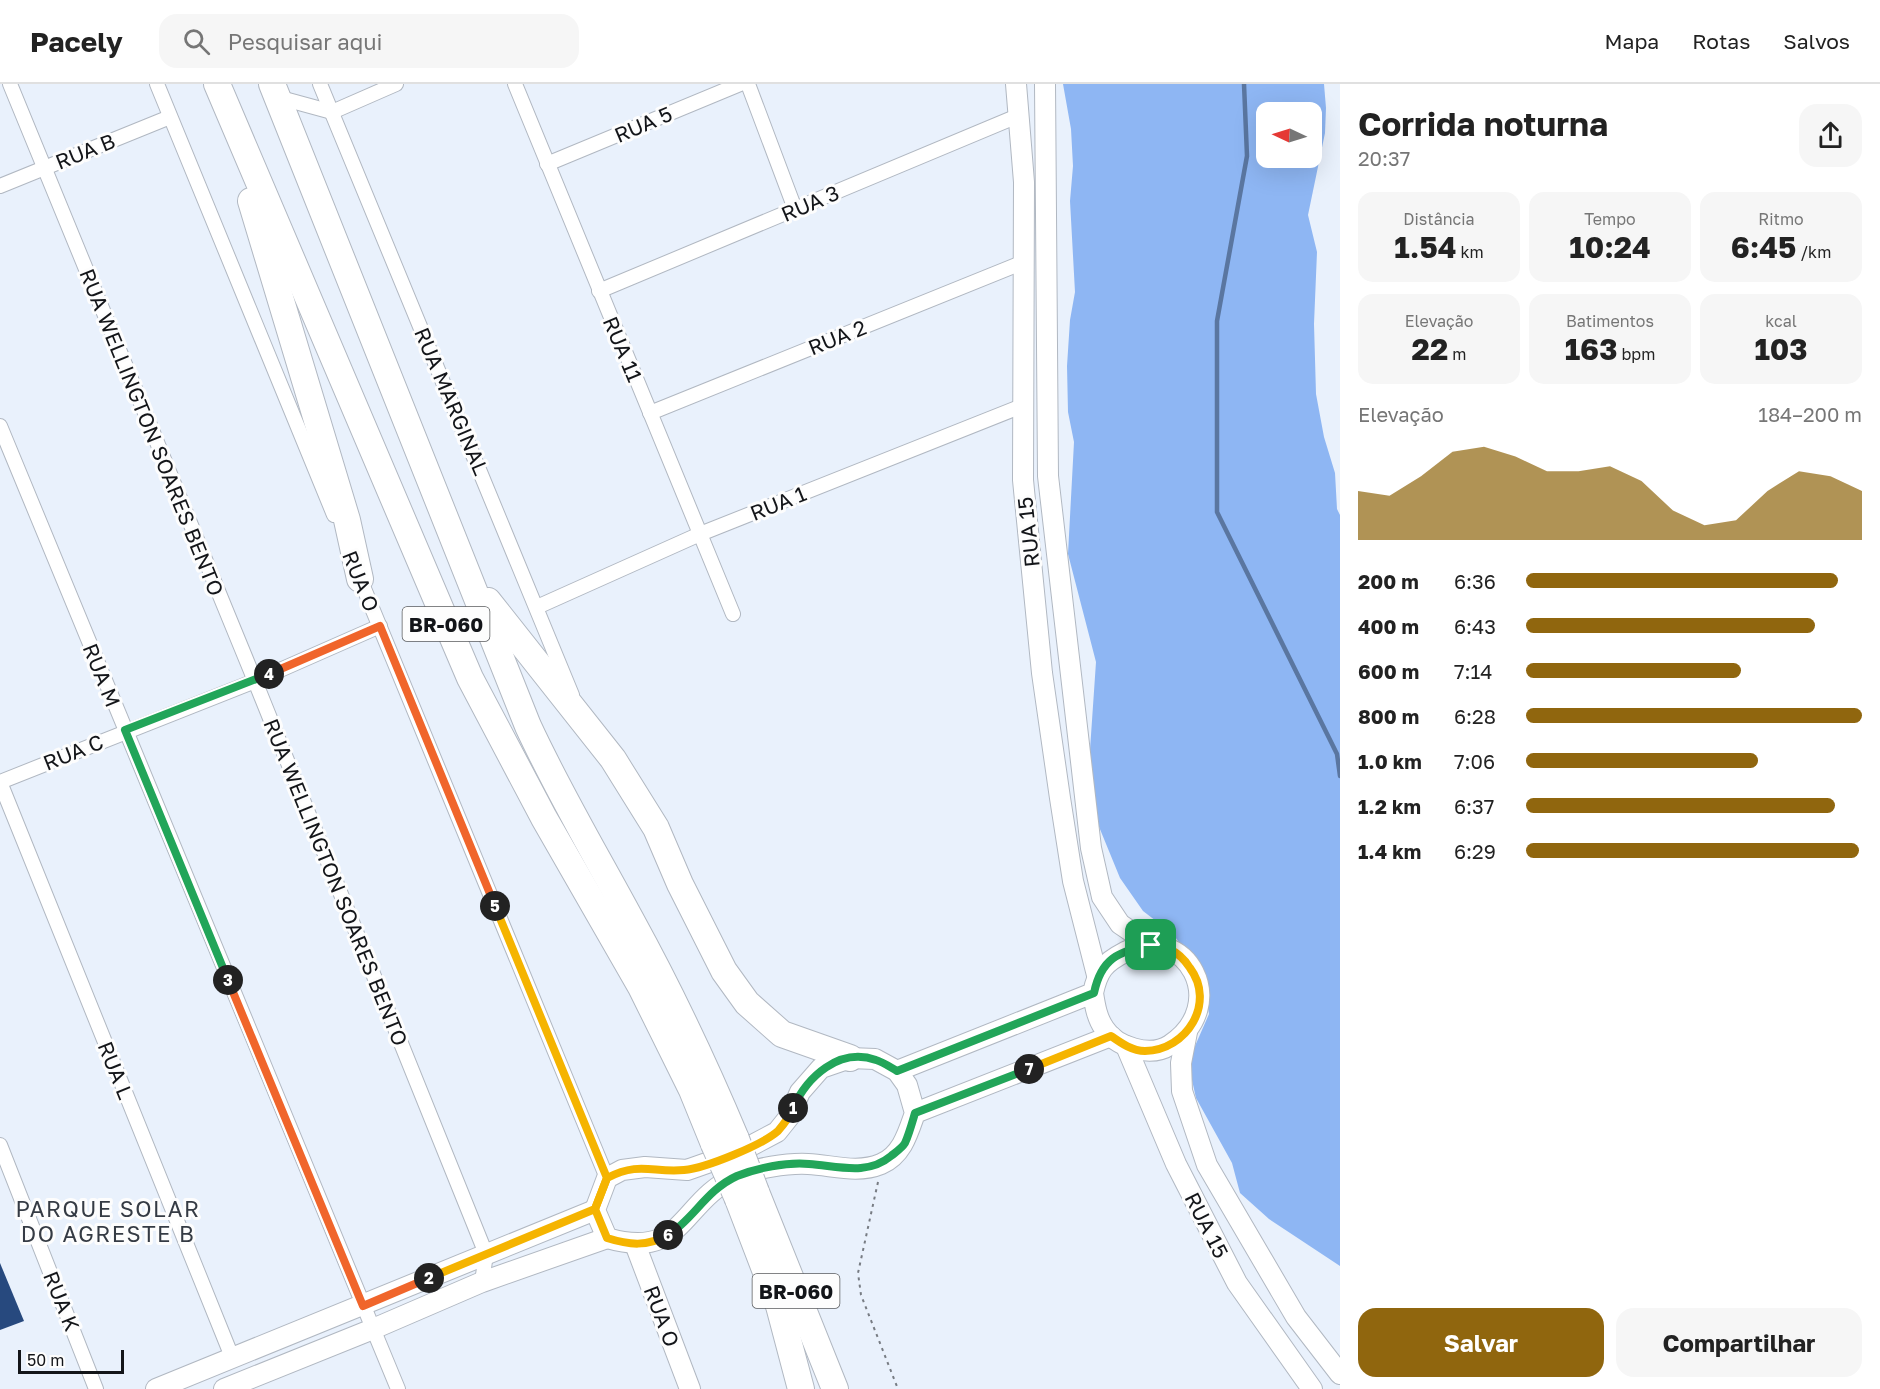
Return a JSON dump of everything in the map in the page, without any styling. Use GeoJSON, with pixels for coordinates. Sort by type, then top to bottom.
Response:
{"type":"FeatureCollection","features":[{"type":"Feature","properties":{"kind":"highway"},"geometry":{"type":"LineString","coordinates":[[204,84],[252,204],[346,520],[360,579]]}},
{"type":"Feature","properties":{"kind":"highway","name":"BR-060"},"geometry":{"type":"LineString","coordinates":[[217,84],[470,678],[544,818],[642,987],[687,1080],[725,1142]]}},
{"type":"Feature","properties":{"kind":"highway","name":"BR-060"},"geometry":{"type":"LineString","coordinates":[[274,90],[528,726],[547,767],[662,981],[747,1196],[836,1389]]}},
{"type":"Feature","properties":{"kind":"highway"},"geometry":{"type":"LineString","coordinates":[[472,582],[613,759],[656,828],[680,884],[724,971],[747,1003],[782,1034],[850,1058]]}},
{"type":"Feature","properties":{"kind":"highway","name":"BR-060"},"geometry":{"type":"LineString","coordinates":[[747,1196],[801,1389]]}},
{"type":"Feature","properties":{"kind":"street","name":"RUA WELLINGTON SOARES BENTO"},"geometry":{"type":"LineString","coordinates":[[10,84],[255,681],[486,1254]]}},
{"type":"Feature","properties":{"kind":"street","name":"RUA O"},"geometry":{"type":"LineString","coordinates":[[157,84],[607,1178]]}},
{"type":"Feature","properties":{"kind":"street","name":"RUA MARGINAL"},"geometry":{"type":"LineString","coordinates":[[320,84],[582,719]]}},
{"type":"Feature","properties":{"kind":"street"},"geometry":{"type":"LineString","coordinates":[[274,90],[332,112],[396,84]]}},
{"type":"Feature","properties":{"kind":"street","name":"RUA 11"},"geometry":{"type":"LineString","coordinates":[[515,84],[733,614]]}},
{"type":"Feature","properties":{"kind":"street","name":"RUA 5"},"geometry":{"type":"LineString","coordinates":[[547,164],[740,84]]}},
{"type":"Feature","properties":{"kind":"street"},"geometry":{"type":"LineString","coordinates":[[748,84],[795,209]]}},
{"type":"Feature","properties":{"kind":"street","name":"RUA 15"},"geometry":{"type":"LineString","coordinates":[[1016,84],[1024,182],[1023,480],[1042,673],[1073,881],[1095,984]]}},
{"type":"Feature","properties":{"kind":"street","name":"RUA 15"},"geometry":{"type":"LineString","coordinates":[[1045,84],[1048,476],[1091,849],[1102,897],[1120,924],[1151,945]]}},
{"type":"Feature","properties":{"kind":"street","name":"RUA 3"},"geometry":{"type":"LineString","coordinates":[[599,291],[1020,115]]}},
{"type":"Feature","properties":{"kind":"street","name":"RUA B"},"geometry":{"type":"LineString","coordinates":[[0,186],[170,117]]}},
{"type":"Feature","properties":{"kind":"street","name":"RUA 2"},"geometry":{"type":"LineString","coordinates":[[650,413],[1024,262]]}},
{"type":"Feature","properties":{"kind":"street","name":"RUA 1"},"geometry":{"type":"LineString","coordinates":[[537,607],[700,534],[1022,406]]}},
{"type":"Feature","properties":{"kind":"street","name":"RUA M"},"geometry":{"type":"LineString","coordinates":[[0,426],[398,1389]]}},
{"type":"Feature","properties":{"kind":"street","name":"RUA C"},"geometry":{"type":"LineString","coordinates":[[0,782],[125,730],[255,681],[380,626]]}},
{"type":"Feature","properties":{"kind":"street","name":"RUA L"},"geometry":{"type":"LineString","coordinates":[[0,782],[232,1357]]}},
{"type":"Feature","properties":{"kind":"street"},"geometry":{"type":"LineString","coordinates":[[897,1071],[1095,984],[1110,960],[1133,948],[1151,945],[1171,950],[1184,960],[1197,977],[1200,1004],[1196,1019],[1187,1032],[1167,1047],[1143,1051],[1118,1041],[1098,1016],[1095,984]]}},
{"type":"Feature","properties":{"kind":"street","name":"RUA 15"},"geometry":{"type":"LineString","coordinates":[[1187,1032],[1180,1062],[1182,1091],[1206,1165],[1296,1317],[1340,1374]]}},
{"type":"Feature","properties":{"kind":"street"},"geometry":{"type":"LineString","coordinates":[[915,1113],[1118,1041]]}},
{"type":"Feature","properties":{"kind":"street","name":"RUA 15"},"geometry":{"type":"LineString","coordinates":[[1118,1041],[1176,1164],[1237,1283],[1312,1389]]}},
{"type":"Feature","properties":{"kind":"street"},"geometry":{"type":"LineString","coordinates":[[224,1389],[400,1318],[482,1282],[607,1238],[635,1244],[650,1244],[676,1230],[702,1201],[728,1181],[749,1172],[789,1165],[808,1164],[860,1169],[882,1164],[904,1145],[915,1113],[907,1085],[897,1071],[874,1059],[850,1058],[821,1068],[800,1092],[789,1117],[777,1132],[741,1151],[687,1170],[645,1167],[622,1170],[607,1178],[595,1209],[607,1238]]}},
{"type":"Feature","properties":{"kind":"street","name":"RUA K"},"geometry":{"type":"LineString","coordinates":[[0,1146],[96,1389]]}},
{"type":"Feature","properties":{"kind":"street"},"geometry":{"type":"LineString","coordinates":[[156,1389],[595,1209]]}},
{"type":"Feature","properties":{"kind":"street","name":"RUA O"},"geometry":{"type":"LineString","coordinates":[[635,1244],[690,1389]]}},
{"type":"Feature","properties":{"kind":"street"},"geometry":{"type":"LineString","coordinates":[[482,1282],[486,1254]]}},
{"type":"Feature","properties":{"kind":"street"},"geometry":{"type":"LineString","coordinates":[[387,1296],[400,1318]]}},
{"type":"Feature","properties":{"kind":"path"},"geometry":{"type":"LineString","coordinates":[[882,1164],[858,1273],[861,1295],[898,1389]]}},
{"type":"Feature","properties":{"kind":"shaded area"},"geometry":{"type":"Polygon","coordinates":[[[1063,84],[1324,84],[1326,108],[1322,147],[1322,102],[1256,102],[1256,168],[1318,168],[1308,215],[1317,252],[1314,324],[1316,394],[1324,437],[1335,473],[1337,509],[1340,515],[1340,1266],[1269,1219],[1240,1193],[1232,1163],[1196,1098],[1188,1062],[1209,1014],[1202,974],[1173,934],[1143,911],[1120,878],[1095,817],[1088,779],[1096,662],[1068,554],[1074,442],[1068,412],[1067,366],[1070,320],[1075,292],[1070,201],[1073,166],[1071,129],[1063,84]]]}},
{"type":"Feature","properties":{"kind":"building"},"geometry":{"type":"Polygon","coordinates":[[[0,1263],[24,1321],[0,1330],[0,1263]]]}},
{"type":"Feature","properties":{"kind":"waterway"},"geometry":{"type":"LineString","coordinates":[[1244,84],[1247,156],[1217,321],[1217,512],[1337,754],[1340,776]]}},
{"type":"Feature","properties":{"kind":"district","name":"PARQUE SOLAR DO AGRESTE B"},"geometry":{"type":"Point","coordinates":[108,1220]}},
{"type":"Feature","properties":{"kind":"route"},"geometry":{"type":"LineString","coordinates":[[1151,945],[1133,948],[1110,960],[1097,975],[1094,993],[897,1071],[874,1059],[850,1058],[821,1068],[800,1092],[789,1117],[777,1132],[741,1151],[727,1158],[687,1170],[675,1171],[645,1167],[622,1170],[607,1178],[599,1193],[595,1209],[363,1306],[125,730],[255,681],[380,626],[607,1178],[599,1193],[595,1209],[607,1238],[626,1244],[650,1244],[666,1237],[676,1230],[702,1201],[728,1181],[749,1172],[789,1165],[808,1164],[860,1169],[882,1164],[904,1145],[915,1113],[1111,1036],[1126,1046],[1143,1051],[1167,1047],[1187,1032],[1196,1019],[1200,1004],[1199,988],[1197,977],[1184,960],[1171,950],[1151,945]]}}]}
